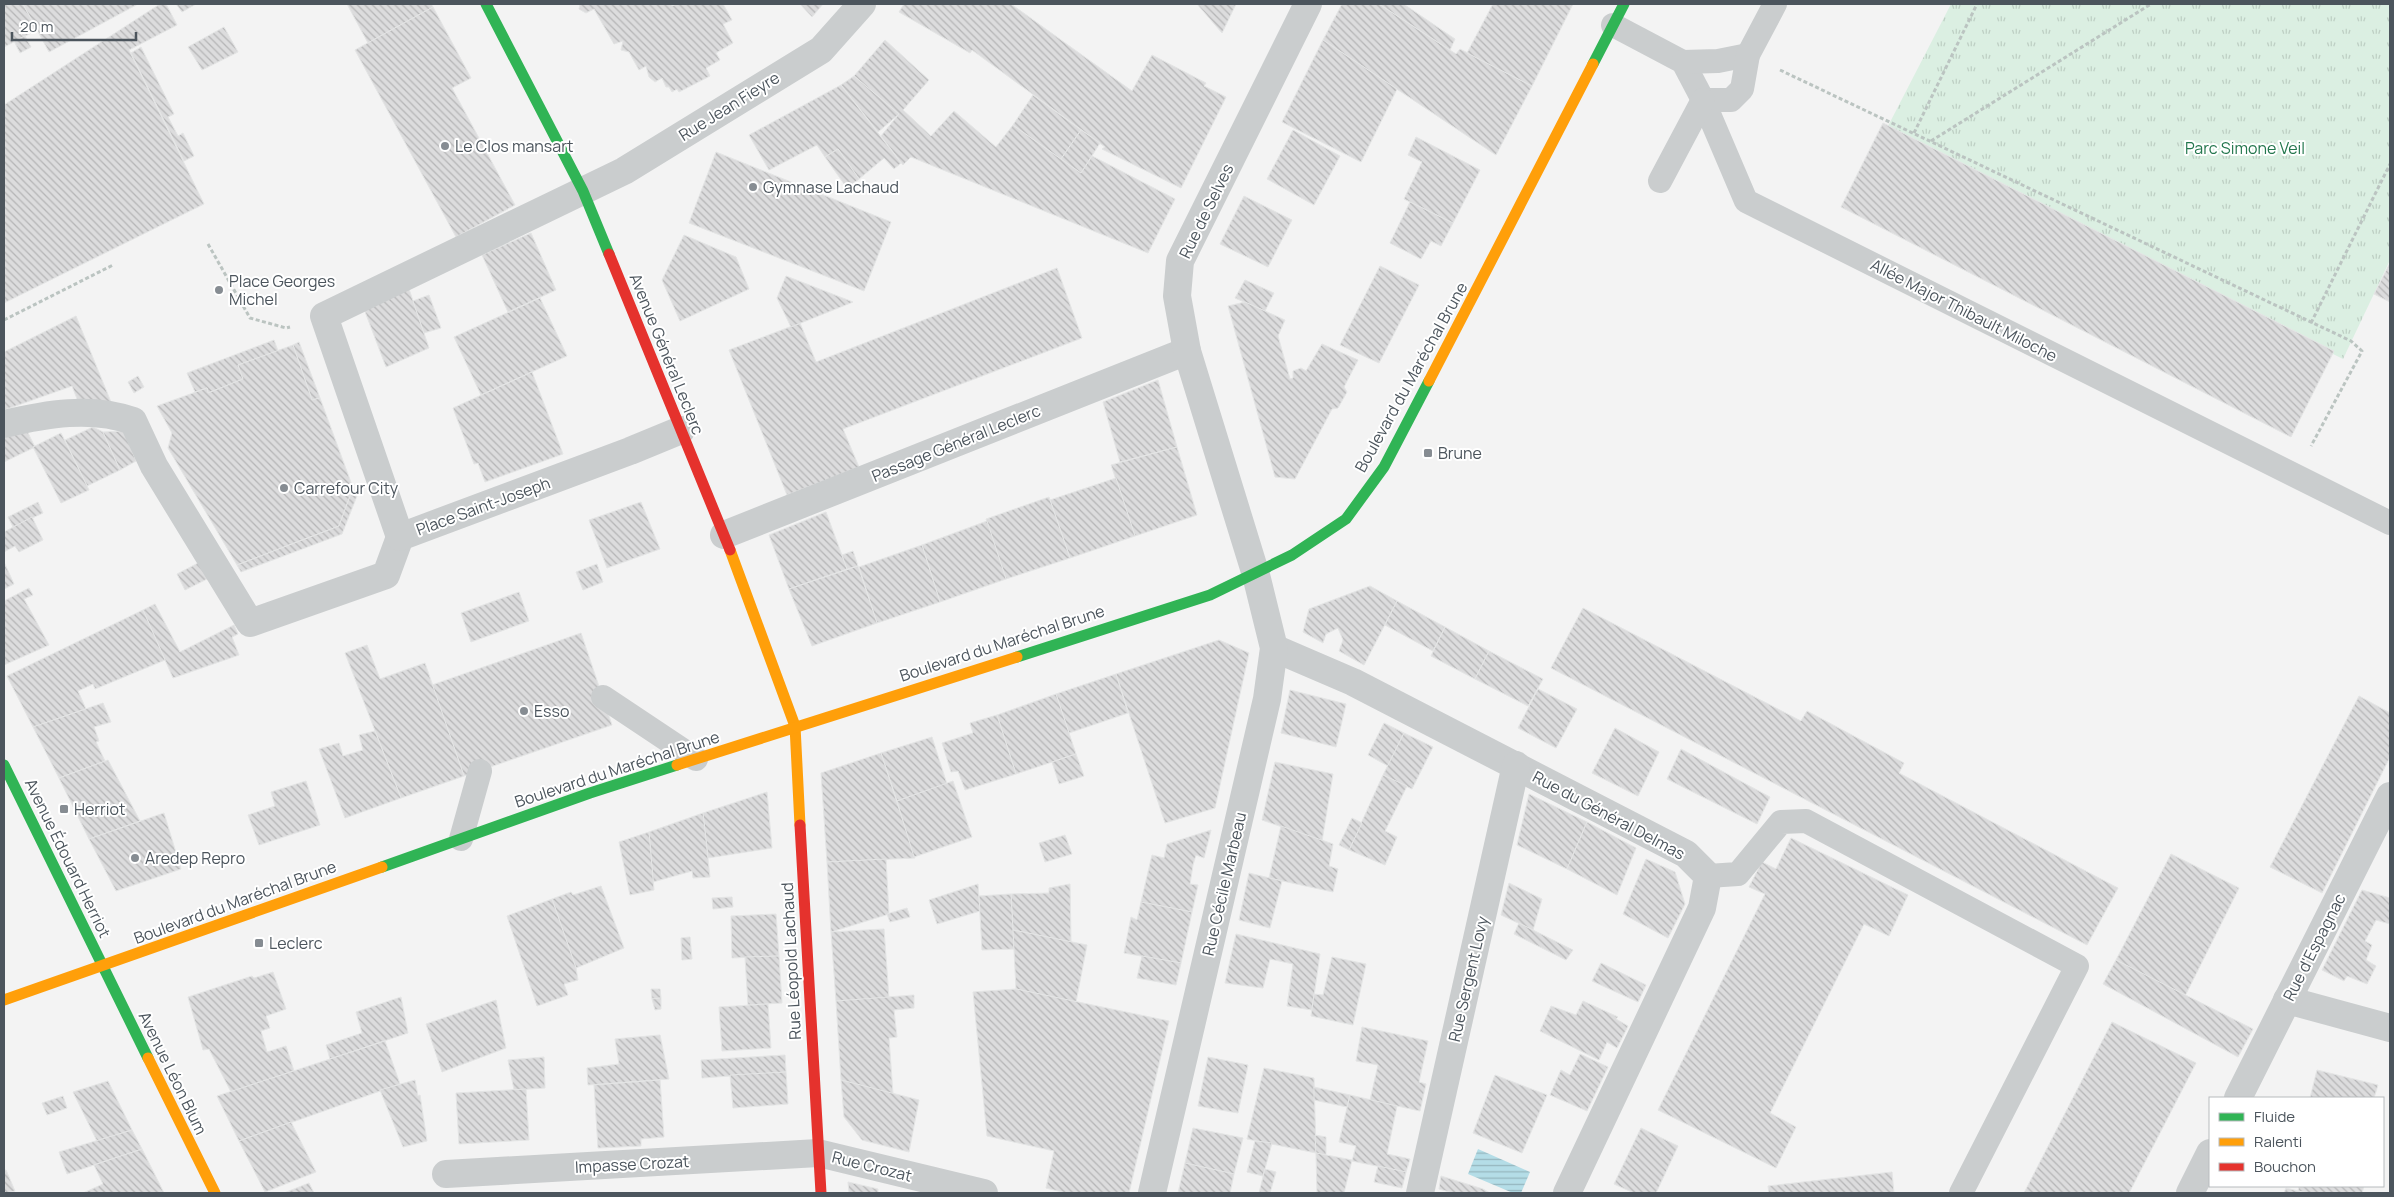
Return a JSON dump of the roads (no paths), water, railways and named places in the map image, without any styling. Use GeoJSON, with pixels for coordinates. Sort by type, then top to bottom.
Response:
{"type":"FeatureCollection","features":[{"type":"Feature","properties":{"kind":"main road","name":"Avenue Général Leclerc"},"geometry":{"type":"LineString","coordinates":[[486,4],[583,191],[724,534],[795,726]]}},
{"type":"Feature","properties":{"kind":"main road","name":"Boulevard du Maréchal Brune"},"geometry":{"type":"LineString","coordinates":[[4,1000],[590,793],[1210,595],[1256,575],[1292,556],[1346,519],[1384,467],[1624,4]]}},
{"type":"Feature","properties":{"kind":"main road","name":"Rue Léopold Lachaud"},"geometry":{"type":"LineString","coordinates":[[795,726],[821,1193]]}},
{"type":"Feature","properties":{"kind":"main road","name":"Avenue Édouard Herriot"},"geometry":{"type":"LineString","coordinates":[[4,765],[69,893],[103,966]]}},
{"type":"Feature","properties":{"kind":"main road","name":"Avenue Léon Blum"},"geometry":{"type":"LineString","coordinates":[[103,966],[215,1193]]}},
{"type":"Feature","properties":{"kind":"street","name":"Rue Jean Fieyre"},"geometry":{"type":"LineString","coordinates":[[400,537],[324,316],[624,171],[821,50],[862,4]]}},
{"type":"Feature","properties":{"kind":"street","name":"Rue de Selves"},"geometry":{"type":"LineString","coordinates":[[1256,575],[1188,351],[1177,296],[1180,261],[1308,4]]}},
{"type":"Feature","properties":{"kind":"street","name":"Passage Général Leclerc"},"geometry":{"type":"LineString","coordinates":[[724,534],[1188,351]]}},
{"type":"Feature","properties":{"kind":"street","name":"Place Saint-Joseph"},"geometry":{"type":"LineString","coordinates":[[4,424],[52,413],[115,414],[133,421],[154,466],[250,623],[386,575],[400,537],[681,430]]}},
{"type":"Feature","properties":{"kind":"street","name":"Rue Cécile Marbeau"},"geometry":{"type":"LineString","coordinates":[[1152,1193],[1267,699],[1274,648],[1256,575]]}},
{"type":"Feature","properties":{"kind":"street","name":"Rue du Général Delmas"},"geometry":{"type":"LineString","coordinates":[[1274,648],[1352,682],[1686,854],[1708,876]]}},
{"type":"Feature","properties":{"kind":"street","name":"Rue Sergent Lovy"},"geometry":{"type":"LineString","coordinates":[[1420,1193],[1516,765]]}},
{"type":"Feature","properties":{"kind":"street","name":"Rue d'Espagnac"},"geometry":{"type":"LineString","coordinates":[[2238,1097],[2390,796]]}},
{"type":"Feature","properties":{"kind":"street"},"geometry":{"type":"LineString","coordinates":[[1567,1193],[1702,908],[1708,876]]}},
{"type":"Feature","properties":{"kind":"street"},"geometry":{"type":"LineString","coordinates":[[2287,1000],[2390,1028]]}},
{"type":"Feature","properties":{"kind":"street","name":"Impasse Crozat"},"geometry":{"type":"LineString","coordinates":[[446,1174],[818,1153]]}},
{"type":"Feature","properties":{"kind":"street","name":"Rue Crozat"},"geometry":{"type":"LineString","coordinates":[[818,1153],[984,1193]]}},
{"type":"Feature","properties":{"kind":"street"},"geometry":{"type":"LineString","coordinates":[[2190,1193],[2209,1155]]}},
{"type":"Feature","properties":{"kind":"lane"},"geometry":{"type":"LineString","coordinates":[[1660,181],[1703,100],[1731,100],[1742,89],[1748,55],[1775,4]]}},
{"type":"Feature","properties":{"kind":"lane"},"geometry":{"type":"LineString","coordinates":[[1613,25],[1683,62],[1718,61],[1748,55]]}},
{"type":"Feature","properties":{"kind":"lane","name":"Allée Major Thibault Miloche"},"geometry":{"type":"LineString","coordinates":[[1683,62],[1703,100],[1746,202],[2390,523]]}},
{"type":"Feature","properties":{"kind":"lane"},"geometry":{"type":"LineString","coordinates":[[603,697],[696,760]]}},
{"type":"Feature","properties":{"kind":"lane"},"geometry":{"type":"LineString","coordinates":[[461,839],[480,771]]}},
{"type":"Feature","properties":{"kind":"lane"},"geometry":{"type":"LineString","coordinates":[[1708,876],[1738,874],[1781,822],[1806,821],[2077,966],[1961,1193]]}},
{"type":"Feature","properties":{"kind":"water"},"geometry":{"type":"Polygon","coordinates":[[[1478,1149],[1530,1172],[1521,1193],[1513,1193],[1468,1174],[1478,1149]]]}},
{"type":"Feature","properties":{"kind":"place","name":"Le Clos mansart"},"geometry":{"type":"Point","coordinates":[445,146]}},
{"type":"Feature","properties":{"kind":"place","name":"Gymnase Lachaud"},"geometry":{"type":"Point","coordinates":[753,187]}},
{"type":"Feature","properties":{"kind":"place","name":"Place Georges Michel"},"geometry":{"type":"Point","coordinates":[219,290]}},
{"type":"Feature","properties":{"kind":"place","name":"Brune"},"geometry":{"type":"Point","coordinates":[1428,453]}},
{"type":"Feature","properties":{"kind":"place","name":"Carrefour City"},"geometry":{"type":"Point","coordinates":[284,488]}},
{"type":"Feature","properties":{"kind":"place","name":"Esso"},"geometry":{"type":"Point","coordinates":[524,711]}},
{"type":"Feature","properties":{"kind":"place","name":"Herriot"},"geometry":{"type":"Point","coordinates":[64,809]}},
{"type":"Feature","properties":{"kind":"place","name":"Aredep Repro"},"geometry":{"type":"Point","coordinates":[135,858]}},
{"type":"Feature","properties":{"kind":"place","name":"Leclerc"},"geometry":{"type":"Point","coordinates":[259,943]}},
{"type":"Feature","properties":{"kind":"park label","name":"Parc Simone Veil"},"geometry":{"type":"Point","coordinates":[2245,148]}}]}
